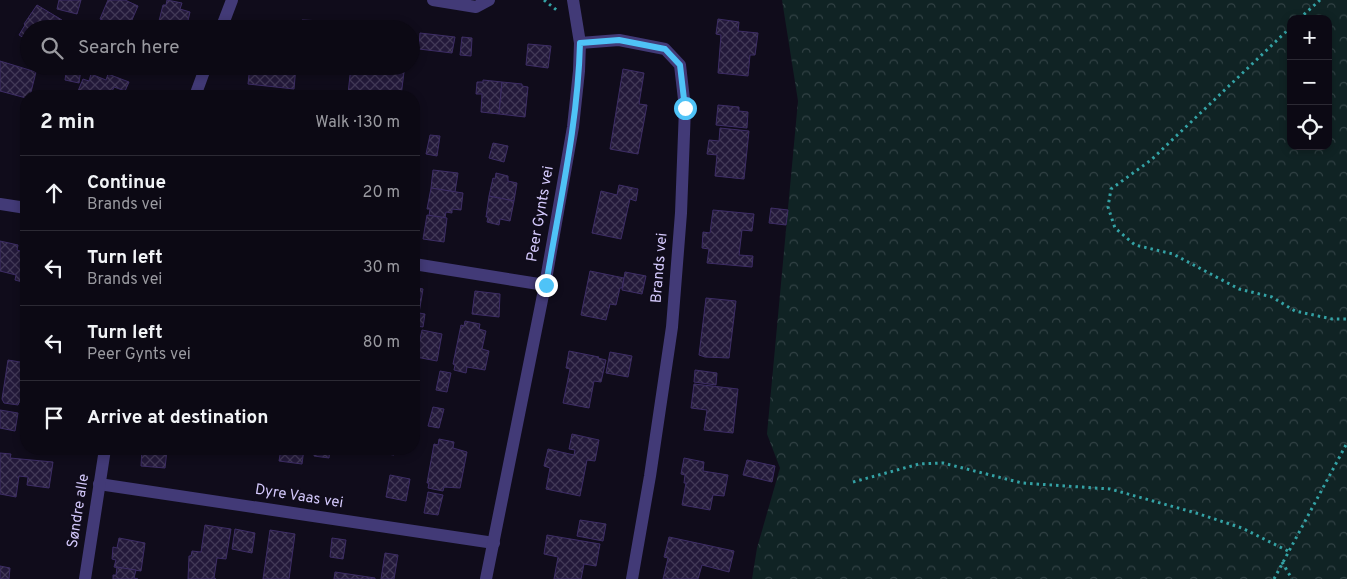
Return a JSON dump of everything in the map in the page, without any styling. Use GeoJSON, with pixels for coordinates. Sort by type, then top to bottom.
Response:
{"type":"FeatureCollection","features":[{"type":"Feature","properties":{"kind":"street"},"geometry":{"type":"LineString","coordinates":[[224,20],[232,0]]}},
{"type":"Feature","properties":{"kind":"street"},"geometry":{"type":"LineString","coordinates":[[433,0],[476,7],[488,0]]}},
{"type":"Feature","properties":{"kind":"street","name":"Peer Gynts vei"},"geometry":{"type":"LineString","coordinates":[[486,579],[546,285],[573,127],[580,43],[573,0]]}},
{"type":"Feature","properties":{"kind":"street","name":"Brands vei"},"geometry":{"type":"LineString","coordinates":[[580,43],[619,40],[665,49],[680,65],[685,108],[681,213],[672,327],[650,476],[632,579]]}},
{"type":"Feature","properties":{"kind":"street"},"geometry":{"type":"LineString","coordinates":[[197,90],[203,75]]}},
{"type":"Feature","properties":{"kind":"street"},"geometry":{"type":"LineString","coordinates":[[0,204],[20,207]]}},
{"type":"Feature","properties":{"kind":"street"},"geometry":{"type":"LineString","coordinates":[[420,265],[546,285]]}},
{"type":"Feature","properties":{"kind":"street","name":"Søndre alle"},"geometry":{"type":"LineString","coordinates":[[85,579],[104,455]]}},
{"type":"Feature","properties":{"kind":"street","name":"Dyre Vaas vei"},"geometry":{"type":"LineString","coordinates":[[99,484],[494,543]]}},
{"type":"Feature","properties":{"kind":"path"},"geometry":{"type":"LineString","coordinates":[[1303,15],[1320,0]]}},
{"type":"Feature","properties":{"kind":"path"},"geometry":{"type":"LineString","coordinates":[[1287,31],[1151,160],[1111,189],[1108,207],[1116,228],[1135,245],[1173,254],[1240,289],[1272,297],[1296,311],[1332,320],[1347,319]]}},
{"type":"Feature","properties":{"kind":"path"},"geometry":{"type":"LineString","coordinates":[[1274,579],[1347,443]]}},
{"type":"Feature","properties":{"kind":"path"},"geometry":{"type":"LineString","coordinates":[[853,482],[919,464],[943,463],[1022,483],[1110,489],[1242,528],[1288,551]]}},
{"type":"Feature","properties":{"kind":"path"},"geometry":{"type":"LineString","coordinates":[[1282,562],[1292,579]]}},
{"type":"Feature","properties":{"kind":"green space"},"geometry":{"type":"Polygon","coordinates":[[[782,0],[1347,0],[1347,579],[752,579],[757,548],[780,468],[767,434],[798,101],[782,0]]]}},
{"type":"Feature","properties":{"kind":"building"},"geometry":{"type":"Polygon","coordinates":[[[59,0],[81,0],[77,14],[57,9],[59,0]]]}},
{"type":"Feature","properties":{"kind":"building"},"geometry":{"type":"Polygon","coordinates":[[[108,0],[125,0],[138,6],[132,20],[100,19],[108,0]]]}},
{"type":"Feature","properties":{"kind":"building"},"geometry":{"type":"Polygon","coordinates":[[[167,0],[182,3],[180,9],[190,12],[188,20],[159,20],[163,5],[166,5],[167,0]]]}},
{"type":"Feature","properties":{"kind":"building"},"geometry":{"type":"Polygon","coordinates":[[[37,5],[62,20],[27,20],[37,5]]]}},
{"type":"Feature","properties":{"kind":"building"},"geometry":{"type":"Polygon","coordinates":[[[718,19],[739,22],[738,31],[758,33],[755,55],[750,55],[748,76],[718,73],[721,35],[716,34],[718,19]]]}},
{"type":"Feature","properties":{"kind":"building"},"geometry":{"type":"Polygon","coordinates":[[[420,33],[455,37],[452,53],[420,49],[420,33]]]}},
{"type":"Feature","properties":{"kind":"building"},"geometry":{"type":"Polygon","coordinates":[[[462,37],[472,38],[471,56],[460,55],[462,37]]]}},
{"type":"Feature","properties":{"kind":"building"},"geometry":{"type":"Polygon","coordinates":[[[528,44],[551,46],[548,68],[526,65],[528,44]]]}},
{"type":"Feature","properties":{"kind":"building"},"geometry":{"type":"Polygon","coordinates":[[[0,61],[20,67],[20,75],[35,75],[32,90],[20,90],[20,96],[0,91],[0,61]]]}},
{"type":"Feature","properties":{"kind":"building"},"geometry":{"type":"Polygon","coordinates":[[[623,69],[644,73],[639,104],[647,105],[638,154],[610,149],[623,69]]]}},
{"type":"Feature","properties":{"kind":"building"},"geometry":{"type":"Polygon","coordinates":[[[66,75],[80,75],[79,83],[65,80],[66,75]]]}},
{"type":"Feature","properties":{"kind":"building"},"geometry":{"type":"Polygon","coordinates":[[[91,75],[106,80],[108,75],[111,75],[129,82],[125,90],[114,87],[113,90],[78,90],[83,79],[89,81],[91,75]]]}},
{"type":"Feature","properties":{"kind":"building"},"geometry":{"type":"Polygon","coordinates":[[[249,75],[295,75],[294,89],[248,84],[249,75]]]}},
{"type":"Feature","properties":{"kind":"building"},"geometry":{"type":"Polygon","coordinates":[[[350,75],[404,75],[402,90],[348,90],[350,75]]]}},
{"type":"Feature","properties":{"kind":"building"},"geometry":{"type":"Polygon","coordinates":[[[483,80],[502,82],[499,114],[481,112],[482,94],[476,94],[477,82],[483,82],[483,80]]]}},
{"type":"Feature","properties":{"kind":"building"},"geometry":{"type":"Polygon","coordinates":[[[502,82],[522,84],[522,86],[528,87],[525,117],[499,114],[502,82]]]}},
{"type":"Feature","properties":{"kind":"building"},"geometry":{"type":"Polygon","coordinates":[[[718,105],[739,107],[739,111],[748,112],[747,128],[716,125],[718,105]]]}},
{"type":"Feature","properties":{"kind":"building"},"geometry":{"type":"Polygon","coordinates":[[[720,128],[749,131],[744,179],[715,176],[717,155],[707,154],[709,140],[719,141],[720,128]]]}},
{"type":"Feature","properties":{"kind":"building"},"geometry":{"type":"Polygon","coordinates":[[[430,135],[440,136],[437,156],[426,154],[430,135]]]}},
{"type":"Feature","properties":{"kind":"building"},"geometry":{"type":"Polygon","coordinates":[[[493,143],[508,146],[504,162],[489,158],[493,143]]]}},
{"type":"Feature","properties":{"kind":"building"},"geometry":{"type":"Polygon","coordinates":[[[433,170],[458,173],[455,192],[431,188],[433,170]]]}},
{"type":"Feature","properties":{"kind":"building"},"geometry":{"type":"Polygon","coordinates":[[[496,173],[508,176],[508,181],[517,183],[514,201],[489,196],[496,173]]]}},
{"type":"Feature","properties":{"kind":"building"},"geometry":{"type":"Polygon","coordinates":[[[619,185],[638,189],[636,201],[630,199],[621,239],[592,233],[601,191],[617,195],[619,185]]]}},
{"type":"Feature","properties":{"kind":"building"},"geometry":{"type":"Polygon","coordinates":[[[431,188],[463,193],[461,210],[452,209],[452,213],[446,212],[445,218],[429,216],[430,209],[427,209],[431,188]]]}},
{"type":"Feature","properties":{"kind":"building"},"geometry":{"type":"Polygon","coordinates":[[[489,196],[514,201],[510,221],[500,219],[499,225],[487,222],[489,196]]]}},
{"type":"Feature","properties":{"kind":"building"},"geometry":{"type":"Polygon","coordinates":[[[771,208],[788,210],[786,225],[769,223],[771,208]]]}},
{"type":"Feature","properties":{"kind":"building"},"geometry":{"type":"Polygon","coordinates":[[[713,210],[754,214],[752,231],[742,230],[739,255],[753,256],[752,267],[707,263],[709,249],[702,248],[703,232],[710,233],[713,210]]]}},
{"type":"Feature","properties":{"kind":"building"},"geometry":{"type":"Polygon","coordinates":[[[427,215],[447,218],[444,242],[423,239],[427,215]]]}},
{"type":"Feature","properties":{"kind":"building"},"geometry":{"type":"Polygon","coordinates":[[[0,241],[18,245],[17,250],[20,251],[20,281],[15,280],[16,275],[0,271],[0,241]]]}},
{"type":"Feature","properties":{"kind":"building"},"geometry":{"type":"Polygon","coordinates":[[[590,271],[624,278],[616,305],[610,304],[606,320],[581,315],[590,271]]]}},
{"type":"Feature","properties":{"kind":"building"},"geometry":{"type":"Polygon","coordinates":[[[625,272],[646,276],[642,294],[622,290],[625,272]]]}},
{"type":"Feature","properties":{"kind":"building"},"geometry":{"type":"Polygon","coordinates":[[[420,288],[423,289],[420,307],[420,288]]]}},
{"type":"Feature","properties":{"kind":"building"},"geometry":{"type":"Polygon","coordinates":[[[475,291],[500,294],[499,317],[472,314],[475,291]]]}},
{"type":"Feature","properties":{"kind":"building"},"geometry":{"type":"Polygon","coordinates":[[[706,298],[736,301],[729,358],[699,355],[706,298]]]}},
{"type":"Feature","properties":{"kind":"building"},"geometry":{"type":"Polygon","coordinates":[[[420,313],[425,314],[423,327],[420,326],[420,313]]]}},
{"type":"Feature","properties":{"kind":"building"},"geometry":{"type":"Polygon","coordinates":[[[465,321],[480,324],[479,329],[486,331],[482,349],[489,351],[485,370],[467,367],[466,373],[454,370],[455,365],[453,364],[461,325],[464,326],[465,321]]]}},
{"type":"Feature","properties":{"kind":"building"},"geometry":{"type":"Polygon","coordinates":[[[422,330],[442,334],[437,361],[420,358],[422,330]]]}},
{"type":"Feature","properties":{"kind":"building"},"geometry":{"type":"Polygon","coordinates":[[[569,351],[606,360],[601,382],[594,381],[589,408],[563,403],[570,369],[566,368],[569,351]]]}},
{"type":"Feature","properties":{"kind":"building"},"geometry":{"type":"Polygon","coordinates":[[[610,352],[632,356],[628,377],[606,373],[610,352]]]}},
{"type":"Feature","properties":{"kind":"building"},"geometry":{"type":"Polygon","coordinates":[[[8,360],[20,362],[20,402],[18,405],[4,403],[2,399],[8,360]]]}},
{"type":"Feature","properties":{"kind":"building"},"geometry":{"type":"Polygon","coordinates":[[[695,370],[717,373],[716,385],[694,382],[695,370]]]}},
{"type":"Feature","properties":{"kind":"building"},"geometry":{"type":"Polygon","coordinates":[[[440,371],[451,373],[447,392],[436,390],[440,371]]]}},
{"type":"Feature","properties":{"kind":"building"},"geometry":{"type":"Polygon","coordinates":[[[694,384],[738,389],[733,433],[704,430],[707,410],[691,408],[694,384]]]}},
{"type":"Feature","properties":{"kind":"building"},"geometry":{"type":"Polygon","coordinates":[[[433,407],[444,409],[439,428],[428,426],[433,407]]]}},
{"type":"Feature","properties":{"kind":"building"},"geometry":{"type":"Polygon","coordinates":[[[0,410],[18,413],[15,431],[0,428],[0,410]]]}},
{"type":"Feature","properties":{"kind":"building"},"geometry":{"type":"Polygon","coordinates":[[[572,434],[599,440],[595,461],[587,460],[580,496],[546,489],[550,468],[544,466],[548,449],[574,455],[575,450],[569,449],[572,434]]]}},
{"type":"Feature","properties":{"kind":"building"},"geometry":{"type":"Polygon","coordinates":[[[439,439],[454,442],[453,448],[467,452],[460,488],[444,487],[443,491],[428,488],[429,483],[427,483],[434,444],[438,445],[439,439]]]}},
{"type":"Feature","properties":{"kind":"building"},"geometry":{"type":"Polygon","coordinates":[[[0,453],[11,454],[10,458],[53,462],[49,488],[27,485],[28,477],[19,476],[16,497],[0,494],[0,453]]]}},
{"type":"Feature","properties":{"kind":"building"},"geometry":{"type":"Polygon","coordinates":[[[142,455],[166,455],[165,468],[141,466],[142,455]]]}},
{"type":"Feature","properties":{"kind":"building"},"geometry":{"type":"Polygon","coordinates":[[[280,455],[303,455],[302,464],[279,461],[280,455]]]}},
{"type":"Feature","properties":{"kind":"building"},"geometry":{"type":"Polygon","coordinates":[[[314,455],[329,455],[329,458],[314,455]]]}},
{"type":"Feature","properties":{"kind":"building"},"geometry":{"type":"Polygon","coordinates":[[[684,458],[704,462],[703,471],[728,475],[724,496],[713,495],[710,510],[682,505],[686,483],[684,483],[685,475],[681,474],[684,458]]]}},
{"type":"Feature","properties":{"kind":"building"},"geometry":{"type":"Polygon","coordinates":[[[747,460],[775,466],[772,482],[743,475],[747,460]]]}},
{"type":"Feature","properties":{"kind":"building"},"geometry":{"type":"Polygon","coordinates":[[[390,475],[410,479],[406,501],[386,497],[390,475]]]}},
{"type":"Feature","properties":{"kind":"building"},"geometry":{"type":"Polygon","coordinates":[[[428,492],[443,495],[438,515],[424,513],[428,492]]]}},
{"type":"Feature","properties":{"kind":"building"},"geometry":{"type":"Polygon","coordinates":[[[580,520],[606,524],[603,541],[577,536],[580,520]]]}},
{"type":"Feature","properties":{"kind":"building"},"geometry":{"type":"Polygon","coordinates":[[[205,525],[231,529],[226,559],[217,558],[214,578],[216,579],[188,579],[189,556],[191,556],[192,551],[201,552],[205,525]]]}},
{"type":"Feature","properties":{"kind":"building"},"geometry":{"type":"Polygon","coordinates":[[[235,529],[255,533],[252,553],[232,549],[235,529]]]}},
{"type":"Feature","properties":{"kind":"building"},"geometry":{"type":"Polygon","coordinates":[[[270,530],[295,534],[289,579],[263,579],[270,530]]]}},
{"type":"Feature","properties":{"kind":"building"},"geometry":{"type":"Polygon","coordinates":[[[547,535],[600,544],[596,566],[584,564],[581,579],[554,579],[558,557],[544,554],[547,535]]]}},
{"type":"Feature","properties":{"kind":"building"},"geometry":{"type":"Polygon","coordinates":[[[669,537],[734,551],[729,572],[702,565],[698,579],[663,579],[668,558],[664,557],[669,537]]]}},
{"type":"Feature","properties":{"kind":"building"},"geometry":{"type":"Polygon","coordinates":[[[119,538],[145,543],[141,571],[114,567],[116,560],[112,559],[113,547],[117,548],[119,538]]]}},
{"type":"Feature","properties":{"kind":"building"},"geometry":{"type":"Polygon","coordinates":[[[332,538],[346,540],[343,559],[330,557],[332,538]]]}},
{"type":"Feature","properties":{"kind":"building"},"geometry":{"type":"Polygon","coordinates":[[[385,553],[398,555],[394,579],[381,579],[385,553]]]}},
{"type":"Feature","properties":{"kind":"building"},"geometry":{"type":"Polygon","coordinates":[[[0,566],[10,568],[9,579],[0,579],[0,566]]]}},
{"type":"Feature","properties":{"kind":"building"},"geometry":{"type":"Polygon","coordinates":[[[117,567],[136,570],[134,578],[138,579],[113,579],[113,575],[116,575],[117,567]]]}},
{"type":"Feature","properties":{"kind":"building"},"geometry":{"type":"Polygon","coordinates":[[[335,572],[375,578],[375,579],[334,579],[335,572]]]}},
{"type":"Feature","properties":{"kind":"route"},"geometry":{"type":"LineString","coordinates":[[546,285],[573,127],[580,43],[619,40],[665,49],[680,65],[685,108]]}}]}
